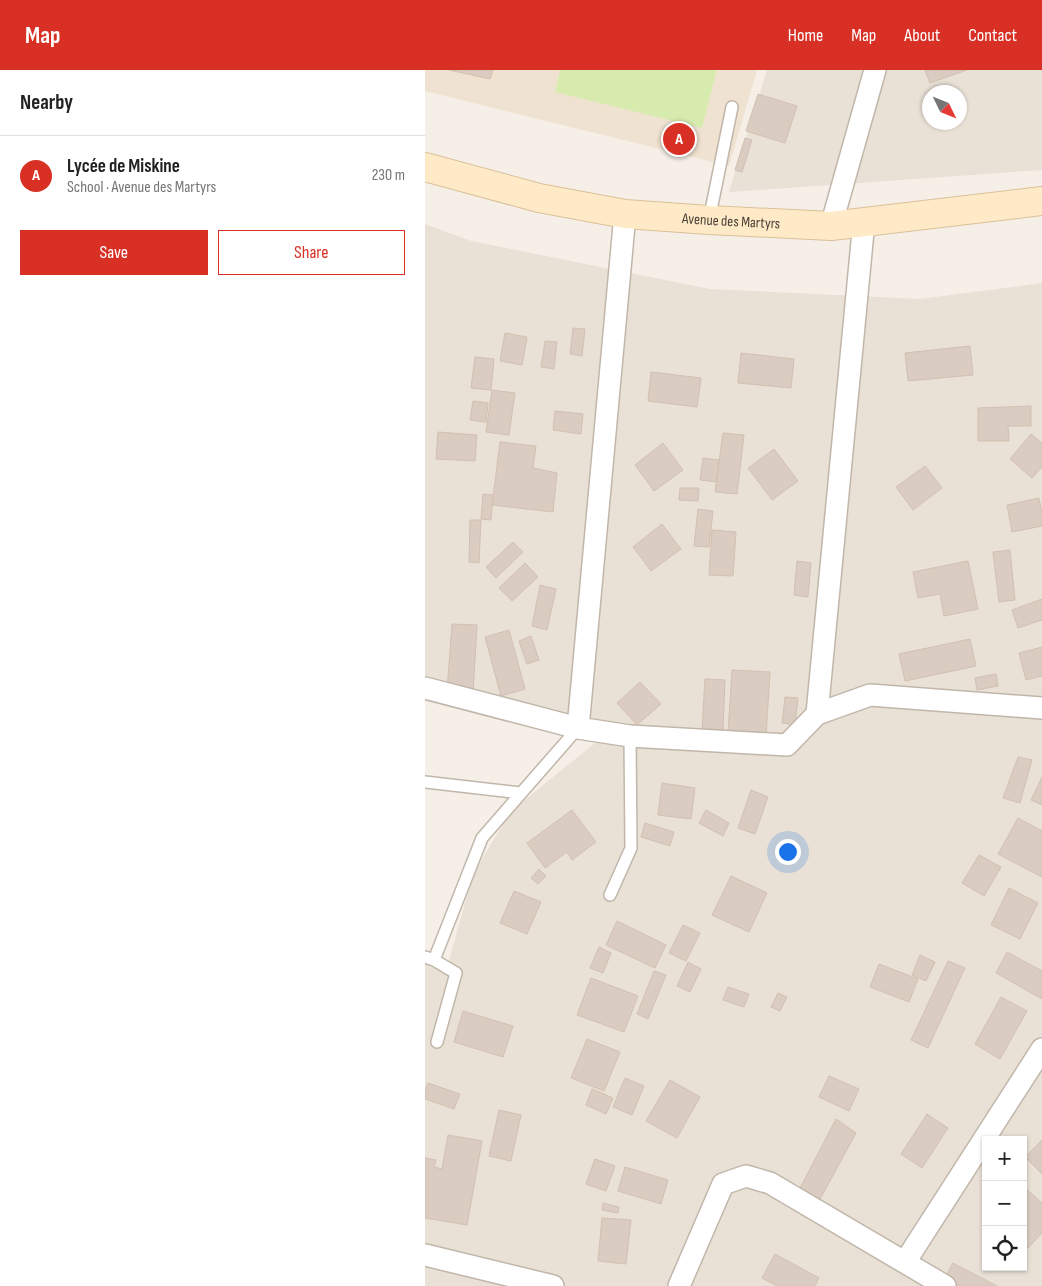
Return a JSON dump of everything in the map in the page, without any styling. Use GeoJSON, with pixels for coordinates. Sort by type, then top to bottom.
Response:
{"type":"FeatureCollection","features":[{"type":"Feature","properties":{"kind":"main road","name":"Avenue des Martyrs"},"geometry":{"type":"LineString","coordinates":[[425,167],[539,198],[625,214],[709,220],[831,226],[1042,201]]}},
{"type":"Feature","properties":{"kind":"street"},"geometry":{"type":"LineString","coordinates":[[831,226],[875,70]]}},
{"type":"Feature","properties":{"kind":"street"},"geometry":{"type":"LineString","coordinates":[[578,728],[625,214]]}},
{"type":"Feature","properties":{"kind":"street"},"geometry":{"type":"LineString","coordinates":[[817,714],[864,221]]}},
{"type":"Feature","properties":{"kind":"street"},"geometry":{"type":"LineString","coordinates":[[425,688],[578,728],[630,736],[787,745],[817,714],[870,695],[1042,708]]}},
{"type":"Feature","properties":{"kind":"street"},"geometry":{"type":"LineString","coordinates":[[905,1262],[1042,1049]]}},
{"type":"Feature","properties":{"kind":"street"},"geometry":{"type":"LineString","coordinates":[[679,1286],[723,1184],[746,1176],[770,1183],[945,1286]]}},
{"type":"Feature","properties":{"kind":"street"},"geometry":{"type":"LineString","coordinates":[[425,1255],[553,1286]]}},
{"type":"Feature","properties":{"kind":"lane"},"geometry":{"type":"LineString","coordinates":[[709,220],[732,107]]}},
{"type":"Feature","properties":{"kind":"lane"},"geometry":{"type":"LineString","coordinates":[[437,1042],[457,973],[429,958],[482,838],[578,728]]}},
{"type":"Feature","properties":{"kind":"lane"},"geometry":{"type":"LineString","coordinates":[[610,895],[631,848],[630,736]]}},
{"type":"Feature","properties":{"kind":"lane"},"geometry":{"type":"LineString","coordinates":[[425,782],[521,793]]}},
{"type":"Feature","properties":{"kind":"shaded area"},"geometry":{"type":"Polygon","coordinates":[[[425,70],[757,70],[729,166],[425,91],[425,70]]]}},
{"type":"Feature","properties":{"kind":"shaded area"},"geometry":{"type":"Polygon","coordinates":[[[767,70],[1042,70],[1042,170],[729,192],[767,70]]]}},
{"type":"Feature","properties":{"kind":"shaded area"},"geometry":{"type":"Polygon","coordinates":[[[425,224],[471,241],[710,289],[920,299],[1042,283],[1042,1286],[425,1286],[425,965],[446,972],[473,874],[511,811],[620,723],[594,722],[425,677],[425,224]]]}},
{"type":"Feature","properties":{"kind":"green space"},"geometry":{"type":"Polygon","coordinates":[[[560,70],[717,70],[702,128],[555,92],[560,70]]]}},
{"type":"Feature","properties":{"kind":"building"},"geometry":{"type":"Polygon","coordinates":[[[449,70],[493,70],[490,79],[449,70]]]}},
{"type":"Feature","properties":{"kind":"building"},"geometry":{"type":"Polygon","coordinates":[[[925,70],[967,70],[930,83],[925,70]]]}},
{"type":"Feature","properties":{"kind":"building"},"geometry":{"type":"Polygon","coordinates":[[[758,94],[797,106],[785,143],[746,131],[758,94]]]}},
{"type":"Feature","properties":{"kind":"building"},"geometry":{"type":"Polygon","coordinates":[[[745,138],[752,140],[742,172],[735,170],[745,138]]]}},
{"type":"Feature","properties":{"kind":"building"},"geometry":{"type":"Polygon","coordinates":[[[573,328],[585,329],[582,356],[570,354],[573,328]]]}},
{"type":"Feature","properties":{"kind":"building"},"geometry":{"type":"Polygon","coordinates":[[[505,333],[527,337],[522,365],[500,361],[505,333]]]}},
{"type":"Feature","properties":{"kind":"building"},"geometry":{"type":"Polygon","coordinates":[[[545,341],[557,342],[554,369],[541,367],[545,341]]]}},
{"type":"Feature","properties":{"kind":"building"},"geometry":{"type":"Polygon","coordinates":[[[970,346],[973,375],[908,381],[905,353],[970,346]]]}},
{"type":"Feature","properties":{"kind":"building"},"geometry":{"type":"Polygon","coordinates":[[[741,353],[794,359],[791,388],[738,383],[741,353]]]}},
{"type":"Feature","properties":{"kind":"building"},"geometry":{"type":"Polygon","coordinates":[[[475,357],[494,359],[491,390],[471,388],[475,357]]]}},
{"type":"Feature","properties":{"kind":"building"},"geometry":{"type":"Polygon","coordinates":[[[651,372],[701,378],[697,407],[648,401],[651,372]]]}},
{"type":"Feature","properties":{"kind":"building"},"geometry":{"type":"Polygon","coordinates":[[[492,390],[515,393],[509,435],[486,432],[492,390]]]}},
{"type":"Feature","properties":{"kind":"building"},"geometry":{"type":"Polygon","coordinates":[[[473,401],[488,403],[486,422],[470,420],[473,401]]]}},
{"type":"Feature","properties":{"kind":"building"},"geometry":{"type":"Polygon","coordinates":[[[1031,406],[1031,426],[1008,426],[1009,441],[978,441],[978,408],[1031,406]]]}},
{"type":"Feature","properties":{"kind":"building"},"geometry":{"type":"Polygon","coordinates":[[[555,411],[583,414],[581,434],[553,430],[555,411]]]}},
{"type":"Feature","properties":{"kind":"building"},"geometry":{"type":"Polygon","coordinates":[[[438,432],[477,435],[475,461],[436,459],[438,432]]]}},
{"type":"Feature","properties":{"kind":"building"},"geometry":{"type":"Polygon","coordinates":[[[723,433],[744,435],[737,494],[715,492],[723,433]]]}},
{"type":"Feature","properties":{"kind":"building"},"geometry":{"type":"Polygon","coordinates":[[[1031,434],[1042,443],[1042,467],[1032,478],[1010,459],[1031,434]]]}},
{"type":"Feature","properties":{"kind":"building"},"geometry":{"type":"Polygon","coordinates":[[[500,442],[536,446],[533,468],[557,473],[553,512],[492,505],[500,442]]]}},
{"type":"Feature","properties":{"kind":"building"},"geometry":{"type":"Polygon","coordinates":[[[663,443],[683,470],[654,491],[635,465],[663,443]]]}},
{"type":"Feature","properties":{"kind":"building"},"geometry":{"type":"Polygon","coordinates":[[[774,449],[798,481],[772,500],[748,468],[774,449]]]}},
{"type":"Feature","properties":{"kind":"building"},"geometry":{"type":"Polygon","coordinates":[[[703,458],[719,460],[717,482],[700,480],[703,458]]]}},
{"type":"Feature","properties":{"kind":"building"},"geometry":{"type":"Polygon","coordinates":[[[925,466],[942,488],[913,510],[896,487],[925,466]]]}},
{"type":"Feature","properties":{"kind":"building"},"geometry":{"type":"Polygon","coordinates":[[[680,488],[699,488],[698,501],[679,500],[680,488]]]}},
{"type":"Feature","properties":{"kind":"building"},"geometry":{"type":"Polygon","coordinates":[[[483,494],[493,495],[491,520],[481,519],[483,494]]]}},
{"type":"Feature","properties":{"kind":"building"},"geometry":{"type":"Polygon","coordinates":[[[1039,498],[1042,526],[1012,532],[1007,505],[1039,498]]]}},
{"type":"Feature","properties":{"kind":"building"},"geometry":{"type":"Polygon","coordinates":[[[698,509],[713,511],[709,547],[694,546],[698,509]]]}},
{"type":"Feature","properties":{"kind":"building"},"geometry":{"type":"Polygon","coordinates":[[[470,520],[481,520],[479,563],[469,562],[470,520]]]}},
{"type":"Feature","properties":{"kind":"building"},"geometry":{"type":"Polygon","coordinates":[[[662,524],[681,549],[651,571],[633,547],[662,524]]]}},
{"type":"Feature","properties":{"kind":"building"},"geometry":{"type":"Polygon","coordinates":[[[712,530],[736,532],[733,576],[709,575],[712,530]]]}},
{"type":"Feature","properties":{"kind":"building"},"geometry":{"type":"Polygon","coordinates":[[[513,542],[523,552],[496,578],[486,567],[513,542]]]}},
{"type":"Feature","properties":{"kind":"building"},"geometry":{"type":"Polygon","coordinates":[[[1010,550],[1015,600],[999,602],[993,552],[1010,550]]]}},
{"type":"Feature","properties":{"kind":"building"},"geometry":{"type":"Polygon","coordinates":[[[797,561],[811,563],[808,597],[794,595],[797,561]]]}},
{"type":"Feature","properties":{"kind":"building"},"geometry":{"type":"Polygon","coordinates":[[[968,561],[978,609],[944,616],[940,594],[918,598],[913,572],[968,561]]]}},
{"type":"Feature","properties":{"kind":"building"},"geometry":{"type":"Polygon","coordinates":[[[525,563],[538,577],[512,601],[499,588],[525,563]]]}},
{"type":"Feature","properties":{"kind":"building"},"geometry":{"type":"Polygon","coordinates":[[[540,585],[556,589],[547,630],[532,626],[540,585]]]}},
{"type":"Feature","properties":{"kind":"building"},"geometry":{"type":"Polygon","coordinates":[[[1042,599],[1042,620],[1018,628],[1012,610],[1042,599]]]}},
{"type":"Feature","properties":{"kind":"building"},"geometry":{"type":"Polygon","coordinates":[[[452,624],[477,625],[473,693],[447,691],[452,624]]]}},
{"type":"Feature","properties":{"kind":"building"},"geometry":{"type":"Polygon","coordinates":[[[509,630],[525,689],[501,696],[485,637],[509,630]]]}},
{"type":"Feature","properties":{"kind":"building"},"geometry":{"type":"Polygon","coordinates":[[[531,636],[539,660],[527,664],[519,641],[531,636]]]}},
{"type":"Feature","properties":{"kind":"building"},"geometry":{"type":"Polygon","coordinates":[[[970,639],[976,666],[905,681],[899,654],[970,639]]]}},
{"type":"Feature","properties":{"kind":"building"},"geometry":{"type":"Polygon","coordinates":[[[1042,647],[1042,676],[1026,680],[1019,653],[1042,647]]]}},
{"type":"Feature","properties":{"kind":"building"},"geometry":{"type":"Polygon","coordinates":[[[732,670],[770,672],[766,736],[728,733],[732,670]]]}},
{"type":"Feature","properties":{"kind":"building"},"geometry":{"type":"Polygon","coordinates":[[[996,674],[998,686],[977,690],[975,678],[996,674]]]}},
{"type":"Feature","properties":{"kind":"building"},"geometry":{"type":"Polygon","coordinates":[[[705,679],[725,680],[723,731],[702,730],[705,679]]]}},
{"type":"Feature","properties":{"kind":"building"},"geometry":{"type":"Polygon","coordinates":[[[640,682],[661,704],[637,725],[617,703],[640,682]]]}},
{"type":"Feature","properties":{"kind":"building"},"geometry":{"type":"Polygon","coordinates":[[[785,697],[798,698],[795,725],[782,723],[785,697]]]}},
{"type":"Feature","properties":{"kind":"building"},"geometry":{"type":"Polygon","coordinates":[[[1018,757],[1032,760],[1020,803],[1003,798],[1018,757]]]}},
{"type":"Feature","properties":{"kind":"building"},"geometry":{"type":"Polygon","coordinates":[[[1042,777],[1042,805],[1031,800],[1042,777]]]}},
{"type":"Feature","properties":{"kind":"building"},"geometry":{"type":"Polygon","coordinates":[[[662,783],[695,788],[691,819],[658,815],[662,783]]]}},
{"type":"Feature","properties":{"kind":"building"},"geometry":{"type":"Polygon","coordinates":[[[751,790],[768,797],[755,834],[738,828],[751,790]]]}},
{"type":"Feature","properties":{"kind":"building"},"geometry":{"type":"Polygon","coordinates":[[[572,810],[596,842],[572,860],[567,852],[545,868],[527,843],[572,810]]]}},
{"type":"Feature","properties":{"kind":"building"},"geometry":{"type":"Polygon","coordinates":[[[706,810],[729,823],[723,836],[699,823],[706,810]]]}},
{"type":"Feature","properties":{"kind":"building"},"geometry":{"type":"Polygon","coordinates":[[[1018,818],[1042,831],[1042,877],[998,854],[1018,818]]]}},
{"type":"Feature","properties":{"kind":"building"},"geometry":{"type":"Polygon","coordinates":[[[645,823],[674,832],[670,846],[641,837],[645,823]]]}},
{"type":"Feature","properties":{"kind":"building"},"geometry":{"type":"Polygon","coordinates":[[[979,855],[1001,867],[984,896],[962,883],[979,855]]]}},
{"type":"Feature","properties":{"kind":"building"},"geometry":{"type":"Polygon","coordinates":[[[539,869],[546,876],[538,884],[531,878],[539,869]]]}},
{"type":"Feature","properties":{"kind":"building"},"geometry":{"type":"Polygon","coordinates":[[[731,876],[767,893],[749,932],[712,915],[731,876]]]}},
{"type":"Feature","properties":{"kind":"building"},"geometry":{"type":"Polygon","coordinates":[[[1009,888],[1038,903],[1020,939],[991,925],[1009,888]]]}},
{"type":"Feature","properties":{"kind":"building"},"geometry":{"type":"Polygon","coordinates":[[[514,891],[541,902],[527,934],[500,923],[514,891]]]}},
{"type":"Feature","properties":{"kind":"building"},"geometry":{"type":"Polygon","coordinates":[[[617,921],[666,945],[655,968],[606,945],[617,921]]]}},
{"type":"Feature","properties":{"kind":"building"},"geometry":{"type":"Polygon","coordinates":[[[683,925],[700,933],[686,961],[669,953],[683,925]]]}},
{"type":"Feature","properties":{"kind":"building"},"geometry":{"type":"Polygon","coordinates":[[[599,947],[611,953],[603,973],[590,968],[599,947]]]}},
{"type":"Feature","properties":{"kind":"building"},"geometry":{"type":"Polygon","coordinates":[[[1007,952],[1042,971],[1042,999],[996,973],[1007,952]]]}},
{"type":"Feature","properties":{"kind":"building"},"geometry":{"type":"Polygon","coordinates":[[[920,955],[935,962],[926,981],[912,975],[920,955]]]}},
{"type":"Feature","properties":{"kind":"building"},"geometry":{"type":"Polygon","coordinates":[[[948,961],[965,968],[928,1048],[911,1040],[948,961]]]}},
{"type":"Feature","properties":{"kind":"building"},"geometry":{"type":"Polygon","coordinates":[[[688,962],[701,969],[690,992],[677,986],[688,962]]]}},
{"type":"Feature","properties":{"kind":"building"},"geometry":{"type":"Polygon","coordinates":[[[879,964],[918,979],[909,1002],[870,987],[879,964]]]}},
{"type":"Feature","properties":{"kind":"building"},"geometry":{"type":"Polygon","coordinates":[[[654,971],[666,975],[648,1019],[637,1014],[654,971]]]}},
{"type":"Feature","properties":{"kind":"building"},"geometry":{"type":"Polygon","coordinates":[[[591,978],[638,996],[624,1032],[577,1015],[591,978]]]}},
{"type":"Feature","properties":{"kind":"building"},"geometry":{"type":"Polygon","coordinates":[[[728,987],[749,994],[744,1007],[723,1000],[728,987]]]}},
{"type":"Feature","properties":{"kind":"building"},"geometry":{"type":"Polygon","coordinates":[[[778,993],[787,997],[780,1011],[771,1007],[778,993]]]}},
{"type":"Feature","properties":{"kind":"building"},"geometry":{"type":"Polygon","coordinates":[[[1001,997],[1027,1011],[1000,1059],[975,1044],[1001,997]]]}},
{"type":"Feature","properties":{"kind":"building"},"geometry":{"type":"Polygon","coordinates":[[[463,1011],[513,1026],[503,1057],[454,1042],[463,1011]]]}},
{"type":"Feature","properties":{"kind":"building"},"geometry":{"type":"Polygon","coordinates":[[[587,1039],[620,1052],[604,1091],[571,1078],[587,1039]]]}},
{"type":"Feature","properties":{"kind":"building"},"geometry":{"type":"Polygon","coordinates":[[[829,1076],[859,1089],[849,1111],[819,1097],[829,1076]]]}},
{"type":"Feature","properties":{"kind":"building"},"geometry":{"type":"Polygon","coordinates":[[[625,1078],[644,1086],[632,1115],[613,1107],[625,1078]]]}},
{"type":"Feature","properties":{"kind":"building"},"geometry":{"type":"Polygon","coordinates":[[[670,1080],[700,1097],[677,1138],[646,1121],[670,1080]]]}},
{"type":"Feature","properties":{"kind":"building"},"geometry":{"type":"Polygon","coordinates":[[[428,1083],[460,1094],[454,1109],[425,1099],[425,1090],[428,1083]]]}},
{"type":"Feature","properties":{"kind":"building"},"geometry":{"type":"Polygon","coordinates":[[[592,1089],[613,1098],[606,1114],[586,1105],[592,1089]]]}},
{"type":"Feature","properties":{"kind":"building"},"geometry":{"type":"Polygon","coordinates":[[[499,1110],[521,1115],[511,1161],[489,1156],[499,1110]]]}},
{"type":"Feature","properties":{"kind":"building"},"geometry":{"type":"Polygon","coordinates":[[[927,1114],[948,1128],[922,1168],[901,1154],[927,1114]]]}},
{"type":"Feature","properties":{"kind":"building"},"geometry":{"type":"Polygon","coordinates":[[[836,1119],[856,1133],[819,1201],[799,1190],[836,1119]]]}},
{"type":"Feature","properties":{"kind":"building"},"geometry":{"type":"Polygon","coordinates":[[[448,1135],[482,1141],[467,1225],[425,1218],[425,1158],[436,1160],[434,1167],[442,1169],[448,1135]]]}},
{"type":"Feature","properties":{"kind":"building"},"geometry":{"type":"Polygon","coordinates":[[[1042,1140],[1042,1174],[1027,1159],[1027,1155],[1042,1140]]]}},
{"type":"Feature","properties":{"kind":"building"},"geometry":{"type":"Polygon","coordinates":[[[595,1159],[615,1166],[606,1191],[586,1184],[595,1159]]]}},
{"type":"Feature","properties":{"kind":"building"},"geometry":{"type":"Polygon","coordinates":[[[625,1167],[668,1180],[661,1204],[618,1191],[625,1167]]]}},
{"type":"Feature","properties":{"kind":"building"},"geometry":{"type":"Polygon","coordinates":[[[1027,1190],[1042,1203],[1042,1233],[1028,1248],[1027,1190]]]}},
{"type":"Feature","properties":{"kind":"building"},"geometry":{"type":"Polygon","coordinates":[[[603,1203],[619,1207],[618,1213],[602,1210],[603,1203]]]}},
{"type":"Feature","properties":{"kind":"building"},"geometry":{"type":"Polygon","coordinates":[[[602,1218],[631,1220],[626,1264],[598,1261],[602,1218]]]}},
{"type":"Feature","properties":{"kind":"building"},"geometry":{"type":"Polygon","coordinates":[[[775,1254],[819,1278],[815,1286],[777,1286],[762,1278],[775,1254]]]}},
{"type":"Feature","properties":{"kind":"building"},"geometry":{"type":"Polygon","coordinates":[[[953,1263],[997,1286],[950,1286],[943,1282],[953,1263]]]}},
{"type":"Feature","properties":{"kind":"place","name":"Lycée de Miskine"},"geometry":{"type":"Point","coordinates":[679,139]}}]}
